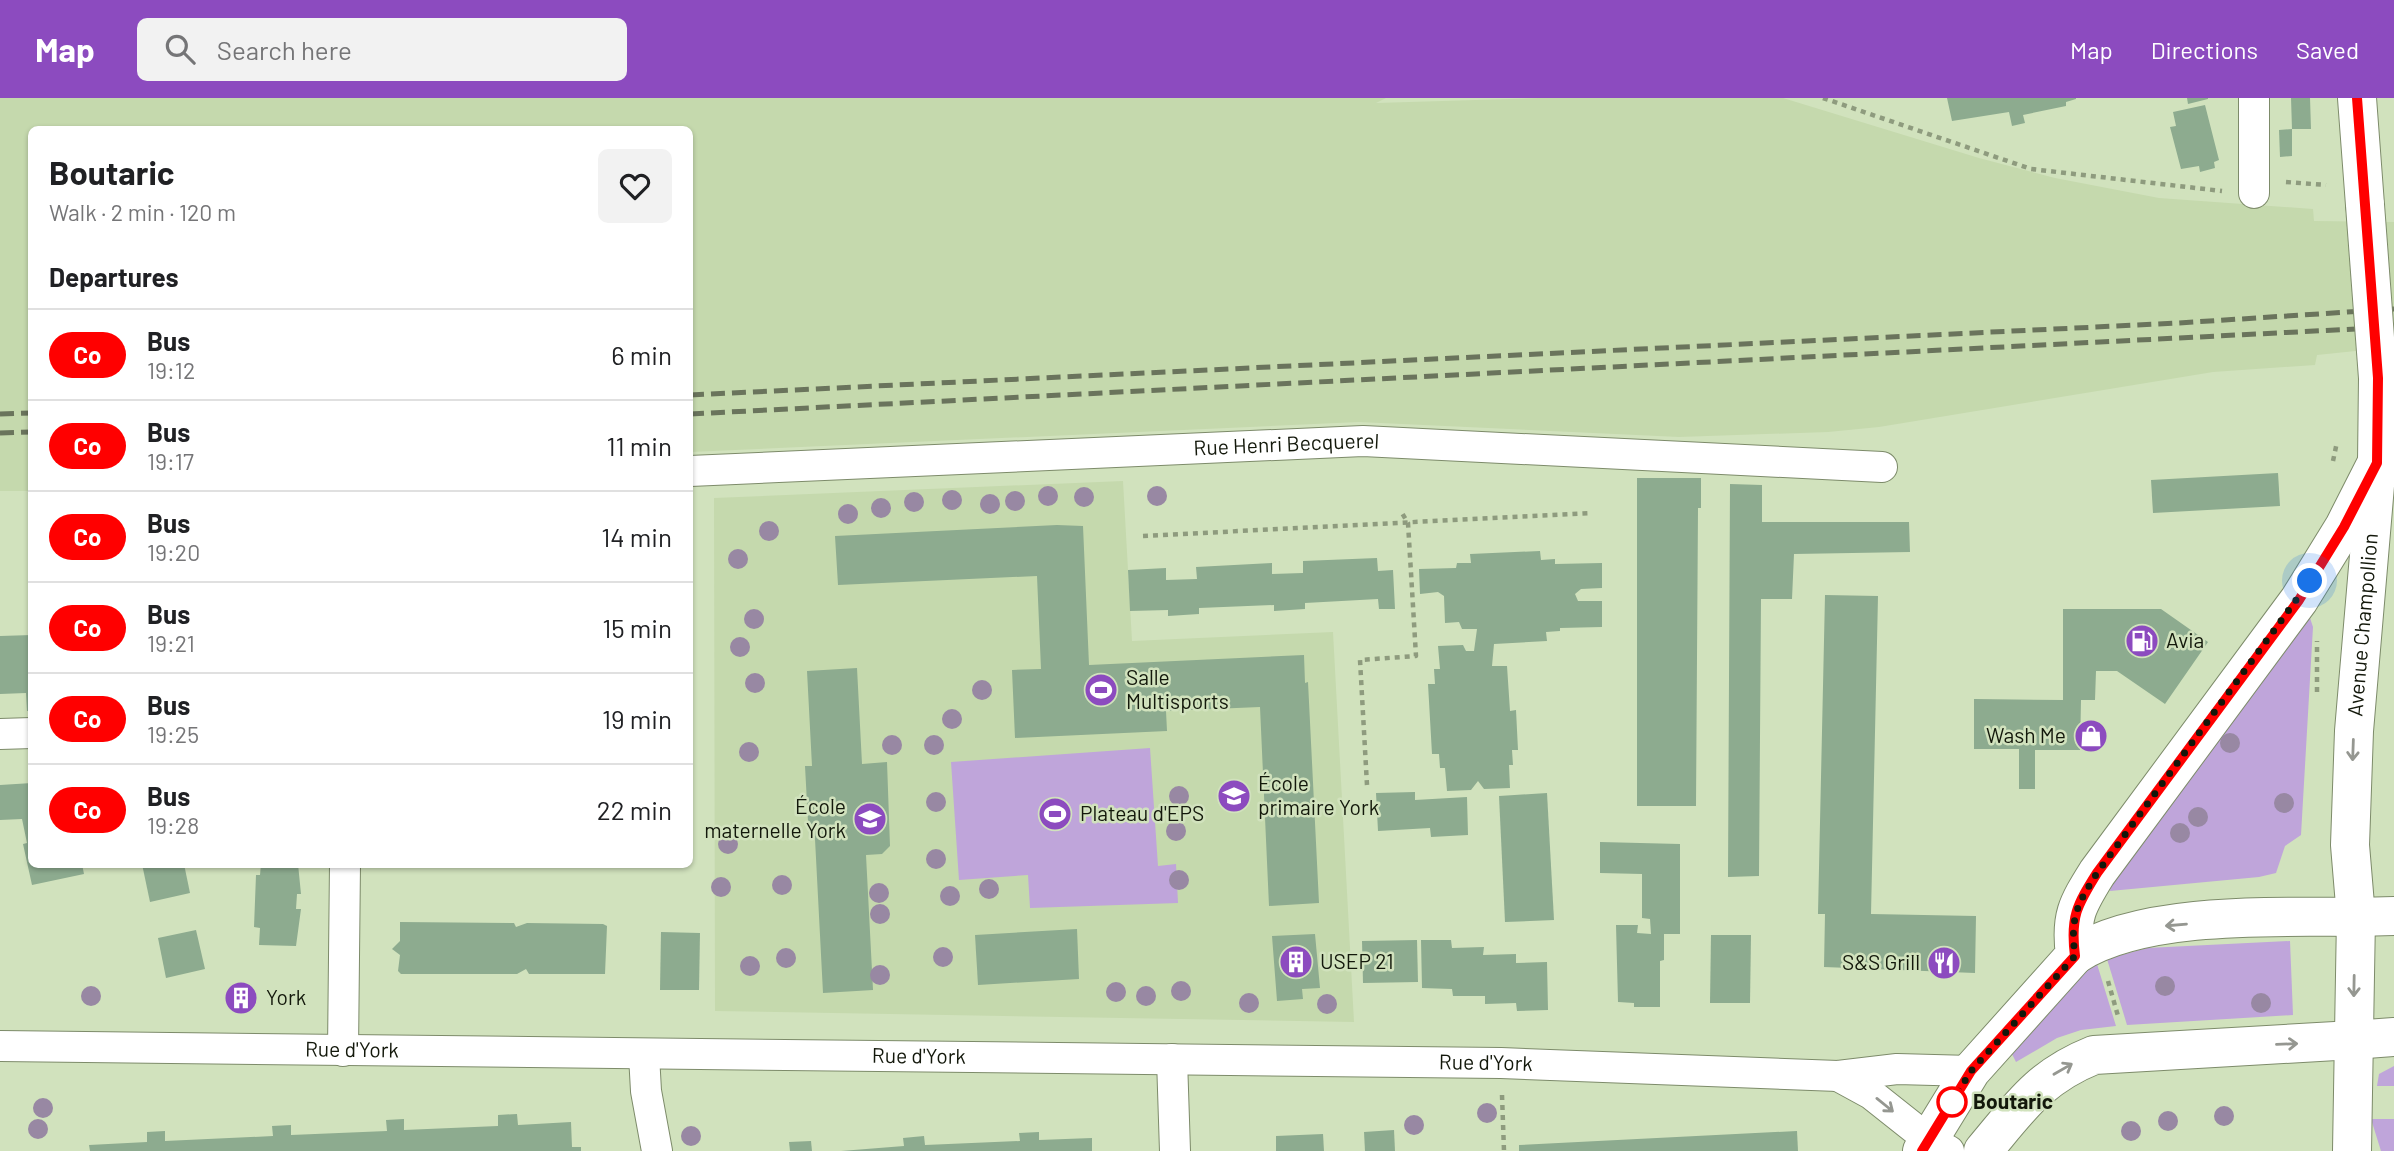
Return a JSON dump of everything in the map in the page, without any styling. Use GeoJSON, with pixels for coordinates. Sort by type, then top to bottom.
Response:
{"type":"FeatureCollection","features":[{"type":"Feature","properties":{"kind":"main road","name":"Avenue Champollion"},"geometry":{"type":"LineString","coordinates":[[2352,1151],[2356,917],[2350,845],[2354,731],[2377,463],[2378,378],[2357,98]]}},
{"type":"Feature","properties":{"kind":"main road"},"geometry":{"type":"LineString","coordinates":[[2086,949],[2073,919],[2077,905],[2097,873],[2299,600],[2344,527],[2377,463]]}},
{"type":"Feature","properties":{"kind":"main road"},"geometry":{"type":"LineString","coordinates":[[1933,1147],[1971,1071],[2086,949],[2158,927],[2244,919],[2394,916]]}},
{"type":"Feature","properties":{"kind":"main road"},"geometry":{"type":"LineString","coordinates":[[1983,1151],[2040,1084],[2065,1066],[2094,1055],[2394,1037]]}},
{"type":"Feature","properties":{"kind":"street"},"geometry":{"type":"LineString","coordinates":[[2254,98],[2254,186]]}},
{"type":"Feature","properties":{"kind":"street","name":"Rue Henri Becquerel"},"geometry":{"type":"LineString","coordinates":[[693,471],[1363,441],[1882,467]]}},
{"type":"Feature","properties":{"kind":"street"},"geometry":{"type":"LineString","coordinates":[[0,734],[28,733]]}},
{"type":"Feature","properties":{"kind":"street"},"geometry":{"type":"LineString","coordinates":[[343,1051],[345,868]]}},
{"type":"Feature","properties":{"kind":"street","name":"Rue d'York"},"geometry":{"type":"LineString","coordinates":[[0,1045],[644,1055],[1501,1063],[1838,1076],[1897,1069],[1971,1071]]}},
{"type":"Feature","properties":{"kind":"street"},"geometry":{"type":"LineString","coordinates":[[644,1055],[646,1091],[657,1151]]}},
{"type":"Feature","properties":{"kind":"street"},"geometry":{"type":"LineString","coordinates":[[1172,1059],[1175,1151]]}},
{"type":"Feature","properties":{"kind":"street","name":"Rue d'York"},"geometry":{"type":"LineString","coordinates":[[1838,1076],[1871,1094],[1933,1147]]}},
{"type":"Feature","properties":{"kind":"path"},"geometry":{"type":"LineString","coordinates":[[1823,98],[2031,169],[2190,190],[2333,185]]}},
{"type":"Feature","properties":{"kind":"path"},"geometry":{"type":"LineString","coordinates":[[1367,785],[1360,660],[1416,656],[1408,523],[1402,513]]}},
{"type":"Feature","properties":{"kind":"path"},"geometry":{"type":"LineString","coordinates":[[1143,536],[1590,513]]}},
{"type":"Feature","properties":{"kind":"path"},"geometry":{"type":"LineString","coordinates":[[2086,949],[2128,1052]]}},
{"type":"Feature","properties":{"kind":"path"},"geometry":{"type":"LineString","coordinates":[[1501,1063],[1504,1151]]}},
{"type":"Feature","properties":{"kind":"shaded area"},"geometry":{"type":"Polygon","coordinates":[[[0,98],[1386,98],[1376,103],[1539,98],[1783,98],[1979,158],[2055,178],[2159,198],[2313,209],[2314,221],[2394,222],[2394,347],[2317,355],[2315,365],[2213,372],[1879,427],[1828,432],[1679,437],[1359,422],[693,452],[693,126],[28,126],[28,491],[0,491],[0,98]]]}},
{"type":"Feature","properties":{"kind":"shaded area"},"geometry":{"type":"Polygon","coordinates":[[[1123,481],[1132,641],[1333,632],[1354,1022],[715,1011],[714,498],[1123,481]]]}},
{"type":"Feature","properties":{"kind":"shaded area"},"geometry":{"type":"Polygon","coordinates":[[[2309,615],[2313,627],[2301,835],[2285,846],[2276,873],[2259,877],[2110,891],[2112,881],[2309,615]]]}},
{"type":"Feature","properties":{"kind":"shaded area","name":"Plateau d'EPS"},"geometry":{"type":"Polygon","coordinates":[[[1150,748],[1158,866],[1176,864],[1178,903],[1030,908],[1028,875],[959,880],[951,762],[1150,748]]]}},
{"type":"Feature","properties":{"kind":"shaded area"},"geometry":{"type":"Polygon","coordinates":[[[2290,941],[2293,1015],[2127,1025],[2107,959],[2147,948],[2290,941]]]}},
{"type":"Feature","properties":{"kind":"shaded area"},"geometry":{"type":"Polygon","coordinates":[[[2097,964],[2116,1026],[2081,1030],[2057,1038],[2016,1062],[2012,1054],[2084,971],[2097,964]]]}},
{"type":"Feature","properties":{"kind":"shaded area"},"geometry":{"type":"Polygon","coordinates":[[[2394,1066],[2394,1086],[2377,1086],[2379,1074],[2394,1066]]]}},
{"type":"Feature","properties":{"kind":"shaded area"},"geometry":{"type":"Polygon","coordinates":[[[2371,1119],[2394,1119],[2394,1151],[2381,1151],[2371,1119]]]}},
{"type":"Feature","properties":{"kind":"building"},"geometry":{"type":"Polygon","coordinates":[[[1947,98],[2076,99],[2066,102],[2066,106],[2023,115],[2025,123],[2012,126],[2009,112],[1952,121],[1947,98]]]}},
{"type":"Feature","properties":{"kind":"building"},"geometry":{"type":"Polygon","coordinates":[[[2187,98],[2208,98],[2208,99],[2188,104],[2187,98]]]}},
{"type":"Feature","properties":{"kind":"building"},"geometry":{"type":"Polygon","coordinates":[[[2291,98],[2310,98],[2311,129],[2292,129],[2291,98]]]}},
{"type":"Feature","properties":{"kind":"building"},"geometry":{"type":"Polygon","coordinates":[[[2205,105],[2219,160],[2214,162],[2215,168],[2200,172],[2199,166],[2181,169],[2170,127],[2176,126],[2173,112],[2205,105]]]}},
{"type":"Feature","properties":{"kind":"building"},"geometry":{"type":"Polygon","coordinates":[[[2292,129],[2292,156],[2280,157],[2279,130],[2292,129]]]}},
{"type":"Feature","properties":{"kind":"building"},"geometry":{"type":"Polygon","coordinates":[[[2278,473],[2280,506],[2153,513],[2151,480],[2278,473]]]}},
{"type":"Feature","properties":{"kind":"building"},"geometry":{"type":"Polygon","coordinates":[[[1637,478],[1701,478],[1701,508],[1698,508],[1696,806],[1637,806],[1637,478]]]}},
{"type":"Feature","properties":{"kind":"building"},"geometry":{"type":"Polygon","coordinates":[[[1730,484],[1762,485],[1762,522],[1909,522],[1910,552],[1794,554],[1792,599],[1761,599],[1759,876],[1728,877],[1730,484]]]}},
{"type":"Feature","properties":{"kind":"building"},"geometry":{"type":"Polygon","coordinates":[[[1083,526],[1089,665],[1304,655],[1305,683],[1308,682],[1319,903],[1269,906],[1260,707],[1166,711],[1167,731],[1015,738],[1012,670],[1041,669],[1037,576],[838,585],[835,536],[1083,526]]]}},
{"type":"Feature","properties":{"kind":"building"},"geometry":{"type":"Polygon","coordinates":[[[1540,551],[1541,560],[1555,559],[1555,564],[1602,563],[1602,588],[1581,589],[1575,594],[1578,601],[1602,601],[1602,627],[1560,628],[1560,631],[1546,632],[1547,641],[1494,644],[1492,666],[1507,666],[1510,711],[1516,710],[1518,750],[1512,750],[1513,765],[1509,765],[1510,788],[1484,789],[1478,781],[1471,790],[1447,791],[1445,768],[1440,768],[1439,754],[1432,754],[1428,684],[1435,684],[1434,669],[1440,669],[1438,646],[1463,645],[1466,651],[1474,651],[1477,629],[1462,629],[1459,622],[1445,623],[1444,596],[1438,592],[1420,594],[1419,569],[1456,568],[1457,563],[1471,563],[1470,554],[1540,551]]]}},
{"type":"Feature","properties":{"kind":"building"},"geometry":{"type":"Polygon","coordinates":[[[1377,558],[1378,571],[1393,570],[1395,609],[1379,609],[1378,599],[1305,603],[1305,609],[1274,611],[1274,605],[1199,608],[1199,614],[1168,616],[1168,610],[1130,611],[1128,570],[1166,568],[1166,580],[1197,579],[1196,567],[1272,563],[1272,574],[1303,573],[1303,561],[1377,558]]]}},
{"type":"Feature","properties":{"kind":"building"},"geometry":{"type":"Polygon","coordinates":[[[1825,595],[1878,596],[1871,914],[1976,916],[1975,973],[1824,967],[1825,914],[1818,914],[1825,595]]]}},
{"type":"Feature","properties":{"kind":"building"},"geometry":{"type":"Polygon","coordinates":[[[2063,609],[2161,609],[2208,642],[2165,704],[2117,671],[2096,671],[2095,700],[2081,700],[2080,750],[2035,750],[2035,789],[2019,789],[2019,749],[1974,749],[1974,699],[2063,700],[2063,609]]]}},
{"type":"Feature","properties":{"kind":"building"},"geometry":{"type":"Polygon","coordinates":[[[28,635],[28,711],[26,693],[0,694],[0,636],[28,635]]]}},
{"type":"Feature","properties":{"kind":"building"},"geometry":{"type":"Polygon","coordinates":[[[857,668],[862,764],[887,762],[890,846],[882,854],[866,855],[873,990],[823,993],[815,839],[809,840],[805,766],[812,766],[807,671],[857,668]]]}},
{"type":"Feature","properties":{"kind":"building"},"geometry":{"type":"Polygon","coordinates":[[[28,783],[28,867],[23,844],[27,843],[22,819],[0,820],[0,785],[28,783]]]}},
{"type":"Feature","properties":{"kind":"building"},"geometry":{"type":"Polygon","coordinates":[[[1415,792],[1415,800],[1467,797],[1468,835],[1431,837],[1430,828],[1378,831],[1376,793],[1415,792]]]}},
{"type":"Feature","properties":{"kind":"building"},"geometry":{"type":"Polygon","coordinates":[[[1547,793],[1554,920],[1505,922],[1499,796],[1547,793]]]}},
{"type":"Feature","properties":{"kind":"building"},"geometry":{"type":"Polygon","coordinates":[[[1600,842],[1680,844],[1680,934],[1664,934],[1664,960],[1660,961],[1660,1007],[1634,1007],[1634,1003],[1618,1002],[1616,925],[1638,925],[1637,933],[1651,934],[1650,919],[1642,918],[1642,874],[1600,873],[1600,842]]]}},
{"type":"Feature","properties":{"kind":"building"},"geometry":{"type":"Polygon","coordinates":[[[28,868],[83,868],[84,874],[32,885],[28,868]]]}},
{"type":"Feature","properties":{"kind":"building"},"geometry":{"type":"Polygon","coordinates":[[[143,868],[185,868],[190,893],[150,902],[143,868]]]}},
{"type":"Feature","properties":{"kind":"building"},"geometry":{"type":"Polygon","coordinates":[[[261,868],[298,868],[301,894],[297,894],[296,909],[301,909],[296,946],[259,945],[260,928],[254,927],[256,875],[260,875],[261,868]]]}},
{"type":"Feature","properties":{"kind":"building"},"geometry":{"type":"Polygon","coordinates":[[[400,922],[514,923],[516,927],[527,923],[603,924],[607,926],[605,974],[529,974],[526,969],[517,974],[401,974],[398,971],[400,955],[392,949],[400,941],[400,922]]]}},
{"type":"Feature","properties":{"kind":"building"},"geometry":{"type":"Polygon","coordinates":[[[1077,929],[1079,979],[978,985],[975,935],[1077,929]]]}},
{"type":"Feature","properties":{"kind":"building"},"geometry":{"type":"Polygon","coordinates":[[[196,930],[205,969],[166,978],[158,938],[196,930]]]}},
{"type":"Feature","properties":{"kind":"building"},"geometry":{"type":"Polygon","coordinates":[[[661,932],[700,933],[699,990],[660,990],[661,932]]]}},
{"type":"Feature","properties":{"kind":"building","name":"USEP 21"},"geometry":{"type":"Polygon","coordinates":[[[1315,934],[1320,988],[1302,989],[1303,999],[1277,1001],[1272,936],[1315,934]]]}},
{"type":"Feature","properties":{"kind":"building"},"geometry":{"type":"Polygon","coordinates":[[[1711,935],[1751,935],[1750,1003],[1710,1003],[1711,935]]]}},
{"type":"Feature","properties":{"kind":"building"},"geometry":{"type":"Polygon","coordinates":[[[1417,940],[1418,982],[1363,983],[1362,941],[1417,940]]]}},
{"type":"Feature","properties":{"kind":"building"},"geometry":{"type":"Polygon","coordinates":[[[1421,940],[1451,940],[1452,948],[1484,947],[1483,955],[1516,954],[1516,963],[1547,962],[1548,1010],[1517,1011],[1516,1003],[1485,1004],[1485,996],[1453,996],[1452,989],[1422,988],[1421,940]]]}},
{"type":"Feature","properties":{"kind":"building","name":"York"},"geometry":{"type":"Polygon","coordinates":[[[234,993],[248,993],[249,1003],[234,1003],[234,993]]]}},
{"type":"Feature","properties":{"kind":"building"},"geometry":{"type":"Polygon","coordinates":[[[517,1114],[518,1125],[571,1122],[572,1147],[581,1147],[581,1151],[90,1151],[89,1145],[147,1142],[147,1132],[165,1131],[165,1141],[273,1136],[272,1126],[291,1125],[291,1135],[387,1131],[386,1120],[404,1119],[404,1130],[498,1126],[498,1115],[517,1114]]]}},
{"type":"Feature","properties":{"kind":"building"},"geometry":{"type":"Polygon","coordinates":[[[1394,1130],[1395,1151],[1365,1151],[1364,1132],[1394,1130]]]}},
{"type":"Feature","properties":{"kind":"building"},"geometry":{"type":"Polygon","coordinates":[[[1797,1131],[1798,1151],[1519,1151],[1519,1145],[1797,1131]]]}},
{"type":"Feature","properties":{"kind":"building"},"geometry":{"type":"Polygon","coordinates":[[[1039,1132],[1039,1140],[1092,1138],[1092,1151],[841,1151],[904,1146],[903,1138],[924,1136],[925,1145],[1020,1141],[1019,1133],[1039,1132]]]}},
{"type":"Feature","properties":{"kind":"building"},"geometry":{"type":"Polygon","coordinates":[[[1323,1134],[1324,1151],[1276,1151],[1276,1136],[1323,1134]]]}},
{"type":"Feature","properties":{"kind":"building"},"geometry":{"type":"Polygon","coordinates":[[[811,1141],[812,1151],[790,1151],[789,1142],[811,1141]]]}},
{"type":"Feature","properties":{"kind":"railway"},"geometry":{"type":"LineString","coordinates":[[693,395],[2179,323],[2394,309]]}},
{"type":"Feature","properties":{"kind":"railway"},"geometry":{"type":"LineString","coordinates":[[693,414],[2394,327]]}},
{"type":"Feature","properties":{"kind":"railway"},"geometry":{"type":"LineString","coordinates":[[0,414],[28,413]]}},
{"type":"Feature","properties":{"kind":"railway"},"geometry":{"type":"LineString","coordinates":[[0,433],[28,432]]}},
{"type":"Feature","properties":{"kind":"bus line","name":"Co"},"geometry":{"type":"LineString","coordinates":[[1922,1151],[1971,1071],[2075,956],[2071,930],[2077,905],[2097,873],[2299,600],[2344,527],[2377,463],[2378,378],[2357,98]]}},
{"type":"Feature","properties":{"kind":"place","name":"Avia"},"geometry":{"type":"Point","coordinates":[2142,641]}},
{"type":"Feature","properties":{"kind":"place","name":"Salle Multisports"},"geometry":{"type":"Point","coordinates":[1101,690]}},
{"type":"Feature","properties":{"kind":"place","name":"Wash Me"},"geometry":{"type":"Point","coordinates":[2091,736]}},
{"type":"Feature","properties":{"kind":"place","name":"École primaire York"},"geometry":{"type":"Point","coordinates":[1234,796]}},
{"type":"Feature","properties":{"kind":"place","name":"Plateau d'EPS"},"geometry":{"type":"Point","coordinates":[1055,814]}},
{"type":"Feature","properties":{"kind":"place","name":"École maternelle York"},"geometry":{"type":"Point","coordinates":[870,819]}},
{"type":"Feature","properties":{"kind":"place","name":"USEP 21"},"geometry":{"type":"Point","coordinates":[1296,962]}},
{"type":"Feature","properties":{"kind":"place","name":"S&S Grill"},"geometry":{"type":"Point","coordinates":[1944,963]}},
{"type":"Feature","properties":{"kind":"place","name":"York"},"geometry":{"type":"Point","coordinates":[241,998]}},
{"type":"Feature","properties":{"kind":"place","name":"Boutaric"},"geometry":{"type":"Point","coordinates":[1952,1102]}},
{"type":"Feature","properties":{"kind":"route"},"geometry":{"type":"LineString","coordinates":[[1952,1102],[1971,1071],[2075,956],[2071,930],[2073,919],[2077,905],[2097,873],[2299,600],[2310,581]]}}]}
